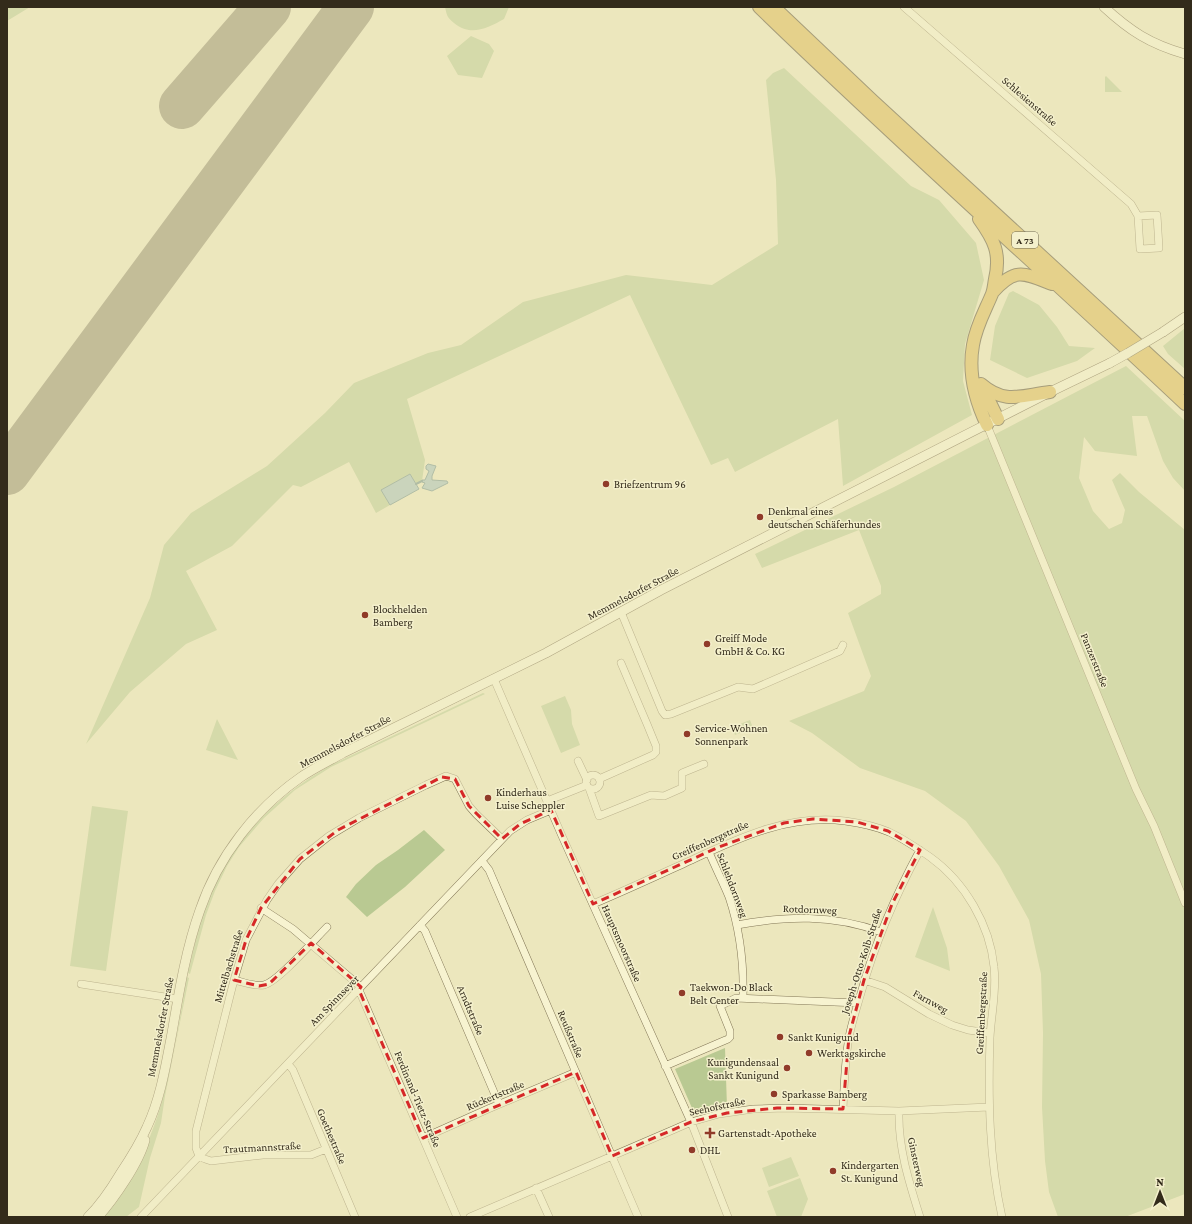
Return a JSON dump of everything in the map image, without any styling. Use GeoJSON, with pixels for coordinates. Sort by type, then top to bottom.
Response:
{"type":"FeatureCollection","features":[{"type":"Feature","properties":{"kind":"highway","name":"A 73"},"geometry":{"type":"LineString","coordinates":[[759,7],[968,204],[1061,288],[1185,404]]}},
{"type":"Feature","properties":{"kind":"highway","name":"A 73"},"geometry":{"type":"LineString","coordinates":[[774,7],[1185,388]]}},
{"type":"Feature","properties":{"kind":"highway"},"geometry":{"type":"LineString","coordinates":[[968,204],[992,239],[997,251],[998,262],[993,292],[976,332],[971,368],[976,397],[987,425]]}},
{"type":"Feature","properties":{"kind":"highway"},"geometry":{"type":"LineString","coordinates":[[993,292],[1005,280],[1017,274],[1036,276],[1061,288]]}},
{"type":"Feature","properties":{"kind":"highway"},"geometry":{"type":"LineString","coordinates":[[971,368],[981,384],[998,419]]}},
{"type":"Feature","properties":{"kind":"highway"},"geometry":{"type":"LineString","coordinates":[[981,384],[988,391],[1008,397],[1021,397],[1050,392]]}},
{"type":"Feature","properties":{"kind":"main road"},"geometry":{"type":"LineString","coordinates":[[1104,7],[1120,22],[1134,32],[1154,43],[1185,54]]}},
{"type":"Feature","properties":{"kind":"main road","name":"Memmelsdorfer Straße"},"geometry":{"type":"LineString","coordinates":[[98,1217],[129,1174],[144,1144],[147,1127],[159,1092],[166,1064],[188,950],[207,891],[228,852],[244,831],[258,814],[288,788],[320,766],[494,679],[748,546],[1050,392],[1128,354],[1185,317]]}},
{"type":"Feature","properties":{"kind":"main road","name":"Memmelsdorfer Straße"},"geometry":{"type":"LineString","coordinates":[[88,1217],[126,1166],[147,1127]]}},
{"type":"Feature","properties":{"kind":"street","name":"Schlesienstraße"},"geometry":{"type":"LineString","coordinates":[[904,7],[1120,194],[1131,204],[1138,216]]}},
{"type":"Feature","properties":{"kind":"street"},"geometry":{"type":"LineString","coordinates":[[1157,215],[1159,248],[1140,249],[1138,216],[1157,215]]}},
{"type":"Feature","properties":{"kind":"street","name":"Panzerstraße"},"geometry":{"type":"LineString","coordinates":[[987,425],[1133,782],[1154,826],[1185,903]]}},
{"type":"Feature","properties":{"kind":"street"},"geometry":{"type":"LineString","coordinates":[[621,612],[665,715],[671,714],[738,687],[753,689],[840,651],[844,645]]}},
{"type":"Feature","properties":{"kind":"street"},"geometry":{"type":"LineString","coordinates":[[599,779],[653,755],[656,752],[656,746],[621,662]]}},
{"type":"Feature","properties":{"kind":"street","name":"Hauptsmoorstraße"},"geometry":{"type":"LineString","coordinates":[[494,679],[691,1122],[728,1217]]}},
{"type":"Feature","properties":{"kind":"street"},"geometry":{"type":"LineString","coordinates":[[578,761],[599,816],[651,795],[664,796],[682,788],[682,773],[704,764]]}},
{"type":"Feature","properties":{"kind":"street","name":"Mittelbachstraße"},"geometry":{"type":"LineString","coordinates":[[199,1156],[196,1148],[196,1131],[234,980],[246,940],[261,908],[300,859],[313,847],[338,830],[442,776],[449,776],[455,779],[469,806],[502,839]]}},
{"type":"Feature","properties":{"kind":"street"},"geometry":{"type":"LineString","coordinates":[[547,801],[587,784],[591,776],[596,776],[599,779]]}},
{"type":"Feature","properties":{"kind":"street"},"geometry":{"type":"LineString","coordinates":[[587,784],[593,789],[599,787],[599,779]]}},
{"type":"Feature","properties":{"kind":"street","name":"Am Spinnseyer"},"geometry":{"type":"LineString","coordinates":[[141,1217],[510,831],[520,824],[551,810]]}},
{"type":"Feature","properties":{"kind":"street","name":"Greiffenbergstraße"},"geometry":{"type":"LineString","coordinates":[[593,904],[763,829],[784,823],[814,819],[841,820],[872,826],[888,831],[920,850],[946,870],[965,893],[978,914],[988,937],[992,952],[995,985],[990,1034],[988,1108],[994,1171],[1002,1217]]}},
{"type":"Feature","properties":{"kind":"street","name":"Joseph-Otto-Kolb-Straße"},"geometry":{"type":"LineString","coordinates":[[843,1109],[846,1057],[849,1036],[864,980],[892,904],[920,850]]}},
{"type":"Feature","properties":{"kind":"street","name":"Schlehdornweg"},"geometry":{"type":"LineString","coordinates":[[709,852],[728,896],[737,925],[741,948],[743,998]]}},
{"type":"Feature","properties":{"kind":"street","name":"Reußstraße"},"geometry":{"type":"LineString","coordinates":[[482,861],[489,870],[638,1217]]}},
{"type":"Feature","properties":{"kind":"street"},"geometry":{"type":"LineString","coordinates":[[261,908],[311,943],[360,989]]}},
{"type":"Feature","properties":{"kind":"street","name":"Rotdornweg"},"geometry":{"type":"LineString","coordinates":[[737,925],[791,918],[822,918],[859,924],[881,932]]}},
{"type":"Feature","properties":{"kind":"street","name":"Arndtstraße"},"geometry":{"type":"LineString","coordinates":[[420,925],[425,931],[499,1104]]}},
{"type":"Feature","properties":{"kind":"street"},"geometry":{"type":"LineString","coordinates":[[234,980],[259,986],[269,984],[279,977],[327,927]]}},
{"type":"Feature","properties":{"kind":"street","name":"Farnweg"},"geometry":{"type":"LineString","coordinates":[[864,980],[885,987],[929,1014],[952,1025],[990,1034]]}},
{"type":"Feature","properties":{"kind":"street"},"geometry":{"type":"LineString","coordinates":[[81,984],[178,999]]}},
{"type":"Feature","properties":{"kind":"street","name":"Ferdinand-Tietz-Straße"},"geometry":{"type":"LineString","coordinates":[[360,989],[457,1217]]}},
{"type":"Feature","properties":{"kind":"street"},"geometry":{"type":"LineString","coordinates":[[665,1066],[728,1039],[730,1037],[730,1031],[720,1006],[736,998],[858,1003]]}},
{"type":"Feature","properties":{"kind":"street","name":"Goethestraße"},"geometry":{"type":"LineString","coordinates":[[288,1064],[293,1070],[355,1217]]}},
{"type":"Feature","properties":{"kind":"street","name":"Rückertstraße"},"geometry":{"type":"LineString","coordinates":[[423,1138],[576,1072]]}},
{"type":"Feature","properties":{"kind":"street","name":"Seehofstraße"},"geometry":{"type":"LineString","coordinates":[[470,1217],[691,1122],[727,1113],[753,1109],[785,1108],[899,1111],[988,1108]]}},
{"type":"Feature","properties":{"kind":"street","name":"Ginsterweg"},"geometry":{"type":"LineString","coordinates":[[899,1111],[899,1123],[907,1177],[920,1217]]}},
{"type":"Feature","properties":{"kind":"street","name":"Trautmannstraße"},"geometry":{"type":"LineString","coordinates":[[199,1156],[211,1161],[263,1156],[311,1155],[326,1149]]}},
{"type":"Feature","properties":{"kind":"street"},"geometry":{"type":"LineString","coordinates":[[536,1188],[549,1217]]}},
{"type":"Feature","properties":{"kind":"highlighted area"},"geometry":{"type":"Polygon","coordinates":[[[442,777],[455,779],[469,806],[502,839],[520,824],[551,810],[593,904],[719,847],[784,823],[813,819],[857,822],[888,831],[920,850],[892,904],[864,980],[849,1036],[843,1109],[777,1108],[727,1113],[691,1122],[612,1156],[576,1072],[423,1138],[359,990],[361,987],[311,943],[269,984],[259,986],[234,980],[246,940],[261,908],[300,859],[338,830],[442,777]]]}},
{"type":"Feature","properties":{"kind":"green space"},"geometry":{"type":"Polygon","coordinates":[[[7,7],[30,7],[7,21],[7,7]]]}},
{"type":"Feature","properties":{"kind":"green space"},"geometry":{"type":"Polygon","coordinates":[[[445,7],[509,7],[504,19],[479,30],[466,30],[450,19],[445,7]]]}},
{"type":"Feature","properties":{"kind":"green space"},"geometry":{"type":"Polygon","coordinates":[[[471,36],[489,44],[494,51],[482,78],[458,75],[447,56],[471,36]]]}},
{"type":"Feature","properties":{"kind":"green space"},"geometry":{"type":"Polygon","coordinates":[[[784,68],[911,186],[939,200],[976,243],[984,280],[965,344],[963,381],[972,415],[843,486],[838,419],[735,472],[728,458],[711,465],[630,295],[407,399],[425,460],[422,481],[416,484],[410,474],[382,490],[390,505],[376,513],[349,462],[301,487],[293,485],[232,546],[186,571],[217,630],[186,644],[130,692],[86,744],[150,598],[164,545],[191,513],[267,466],[325,413],[354,383],[428,353],[461,345],[523,302],[626,275],[712,285],[778,244],[776,180],[766,80],[773,73],[784,68]]]}},
{"type":"Feature","properties":{"kind":"green space"},"geometry":{"type":"Polygon","coordinates":[[[1106,76],[1122,92],[1105,92],[1106,76]]]}},
{"type":"Feature","properties":{"kind":"green space"},"geometry":{"type":"Polygon","coordinates":[[[1013,291],[1039,305],[1057,327],[1069,346],[1095,348],[1077,361],[1027,378],[990,360],[995,326],[1009,293],[1013,291]]]}},
{"type":"Feature","properties":{"kind":"green space"},"geometry":{"type":"Polygon","coordinates":[[[1185,328],[1185,369],[1168,354],[1163,346],[1185,328]]]}},
{"type":"Feature","properties":{"kind":"green space"},"geometry":{"type":"Polygon","coordinates":[[[1126,366],[1185,421],[1185,491],[1173,478],[1163,461],[1147,416],[1132,416],[1137,456],[1095,451],[1084,437],[1079,478],[1093,511],[1109,529],[1122,523],[1125,510],[1112,480],[1120,473],[1139,492],[1185,530],[1185,1194],[1125,1217],[1058,1217],[1049,1192],[1045,1161],[1042,1107],[1043,1033],[1041,974],[1029,920],[999,866],[966,821],[925,791],[860,768],[812,733],[789,721],[864,691],[871,676],[848,613],[881,594],[881,586],[859,530],[762,568],[755,554],[894,487],[1126,366]]]}},
{"type":"Feature","properties":{"kind":"green space"},"geometry":{"type":"Polygon","coordinates":[[[483,693],[485,694],[331,767],[295,790],[264,818],[239,847],[227,866],[206,915],[190,974],[188,973],[202,915],[220,875],[245,837],[276,804],[312,776],[333,764],[483,693]]]}},
{"type":"Feature","properties":{"kind":"green space"},"geometry":{"type":"Polygon","coordinates":[[[565,696],[571,710],[572,724],[580,745],[561,753],[541,706],[565,696]]]}},
{"type":"Feature","properties":{"kind":"green space"},"geometry":{"type":"Polygon","coordinates":[[[217,719],[238,760],[206,750],[217,719]]]}},
{"type":"Feature","properties":{"kind":"green space"},"geometry":{"type":"Polygon","coordinates":[[[750,720],[753,728],[735,735],[732,727],[750,720]]]}},
{"type":"Feature","properties":{"kind":"green space"},"geometry":{"type":"Polygon","coordinates":[[[92,806],[128,811],[106,971],[70,966],[92,806]]]}},
{"type":"Feature","properties":{"kind":"green space"},"geometry":{"type":"Polygon","coordinates":[[[424,830],[445,850],[405,887],[367,917],[346,897],[356,884],[376,865],[424,830]]]}},
{"type":"Feature","properties":{"kind":"green space"},"geometry":{"type":"Polygon","coordinates":[[[933,907],[947,948],[950,971],[915,957],[933,907]]]}},
{"type":"Feature","properties":{"kind":"green space"},"geometry":{"type":"Polygon","coordinates":[[[187,977],[189,978],[175,1046],[187,977]]]}},
{"type":"Feature","properties":{"kind":"green space"},"geometry":{"type":"Polygon","coordinates":[[[725,1048],[727,1107],[695,1115],[675,1069],[725,1048]]]}},
{"type":"Feature","properties":{"kind":"green space"},"geometry":{"type":"Polygon","coordinates":[[[174,1054],[161,1123],[150,1158],[139,1207],[126,1217],[102,1217],[139,1161],[157,1117],[174,1054]]]}},
{"type":"Feature","properties":{"kind":"green space"},"geometry":{"type":"Polygon","coordinates":[[[791,1157],[799,1176],[769,1187],[762,1168],[791,1157]]]}},
{"type":"Feature","properties":{"kind":"green space"},"geometry":{"type":"Polygon","coordinates":[[[800,1178],[808,1199],[801,1217],[777,1217],[767,1191],[800,1178]]]}},
{"type":"Feature","properties":{"kind":"water"},"geometry":{"type":"Polygon","coordinates":[[[428,464],[436,466],[432,480],[447,481],[448,483],[432,491],[422,488],[425,483],[422,482],[422,480],[425,480],[429,471],[426,469],[428,464]]]}},
{"type":"Feature","properties":{"kind":"water"},"geometry":{"type":"Polygon","coordinates":[[[410,474],[419,489],[390,505],[381,490],[410,474]]]}},
{"type":"Feature","properties":{"kind":"waterway"},"geometry":{"type":"LineString","coordinates":[[416,484],[422,481]]}},
{"type":"Feature","properties":{"kind":"runway"},"geometry":{"type":"LineString","coordinates":[[182,106],[268,7]]}},
{"type":"Feature","properties":{"kind":"runway"},"geometry":{"type":"LineString","coordinates":[[7,472],[351,7]]}},
{"type":"Feature","properties":{"kind":"place","name":"Briefzentrum 96"},"geometry":{"type":"Point","coordinates":[606,484]}},
{"type":"Feature","properties":{"kind":"place","name":"Denkmal eines deutschen Schäferhundes"},"geometry":{"type":"Point","coordinates":[760,517]}},
{"type":"Feature","properties":{"kind":"place","name":"Blockhelden Bamberg"},"geometry":{"type":"Point","coordinates":[365,615]}},
{"type":"Feature","properties":{"kind":"place","name":"Greiff Mode GmbH & Co. KG"},"geometry":{"type":"Point","coordinates":[707,644]}},
{"type":"Feature","properties":{"kind":"place","name":"Service-Wohnen Sonnenpark"},"geometry":{"type":"Point","coordinates":[687,734]}},
{"type":"Feature","properties":{"kind":"place","name":"Kinderhaus Luise Scheppler"},"geometry":{"type":"Point","coordinates":[488,798]}},
{"type":"Feature","properties":{"kind":"place","name":"Taekwon-Do Black Belt Center"},"geometry":{"type":"Point","coordinates":[682,993]}},
{"type":"Feature","properties":{"kind":"place","name":"Sankt Kunigund"},"geometry":{"type":"Point","coordinates":[780,1037]}},
{"type":"Feature","properties":{"kind":"place","name":"Werktagskirche"},"geometry":{"type":"Point","coordinates":[809,1053]}},
{"type":"Feature","properties":{"kind":"place","name":"Kunigundensaal Sankt Kunigund"},"geometry":{"type":"Point","coordinates":[787,1068]}},
{"type":"Feature","properties":{"kind":"place","name":"Sparkasse Bamberg"},"geometry":{"type":"Point","coordinates":[774,1094]}},
{"type":"Feature","properties":{"kind":"place","name":"Gartenstadt-Apotheke"},"geometry":{"type":"Point","coordinates":[710,1133]}},
{"type":"Feature","properties":{"kind":"place","name":"DHL"},"geometry":{"type":"Point","coordinates":[692,1150]}},
{"type":"Feature","properties":{"kind":"place","name":"Kindergarten St. Kunigund"},"geometry":{"type":"Point","coordinates":[833,1171]}}]}
